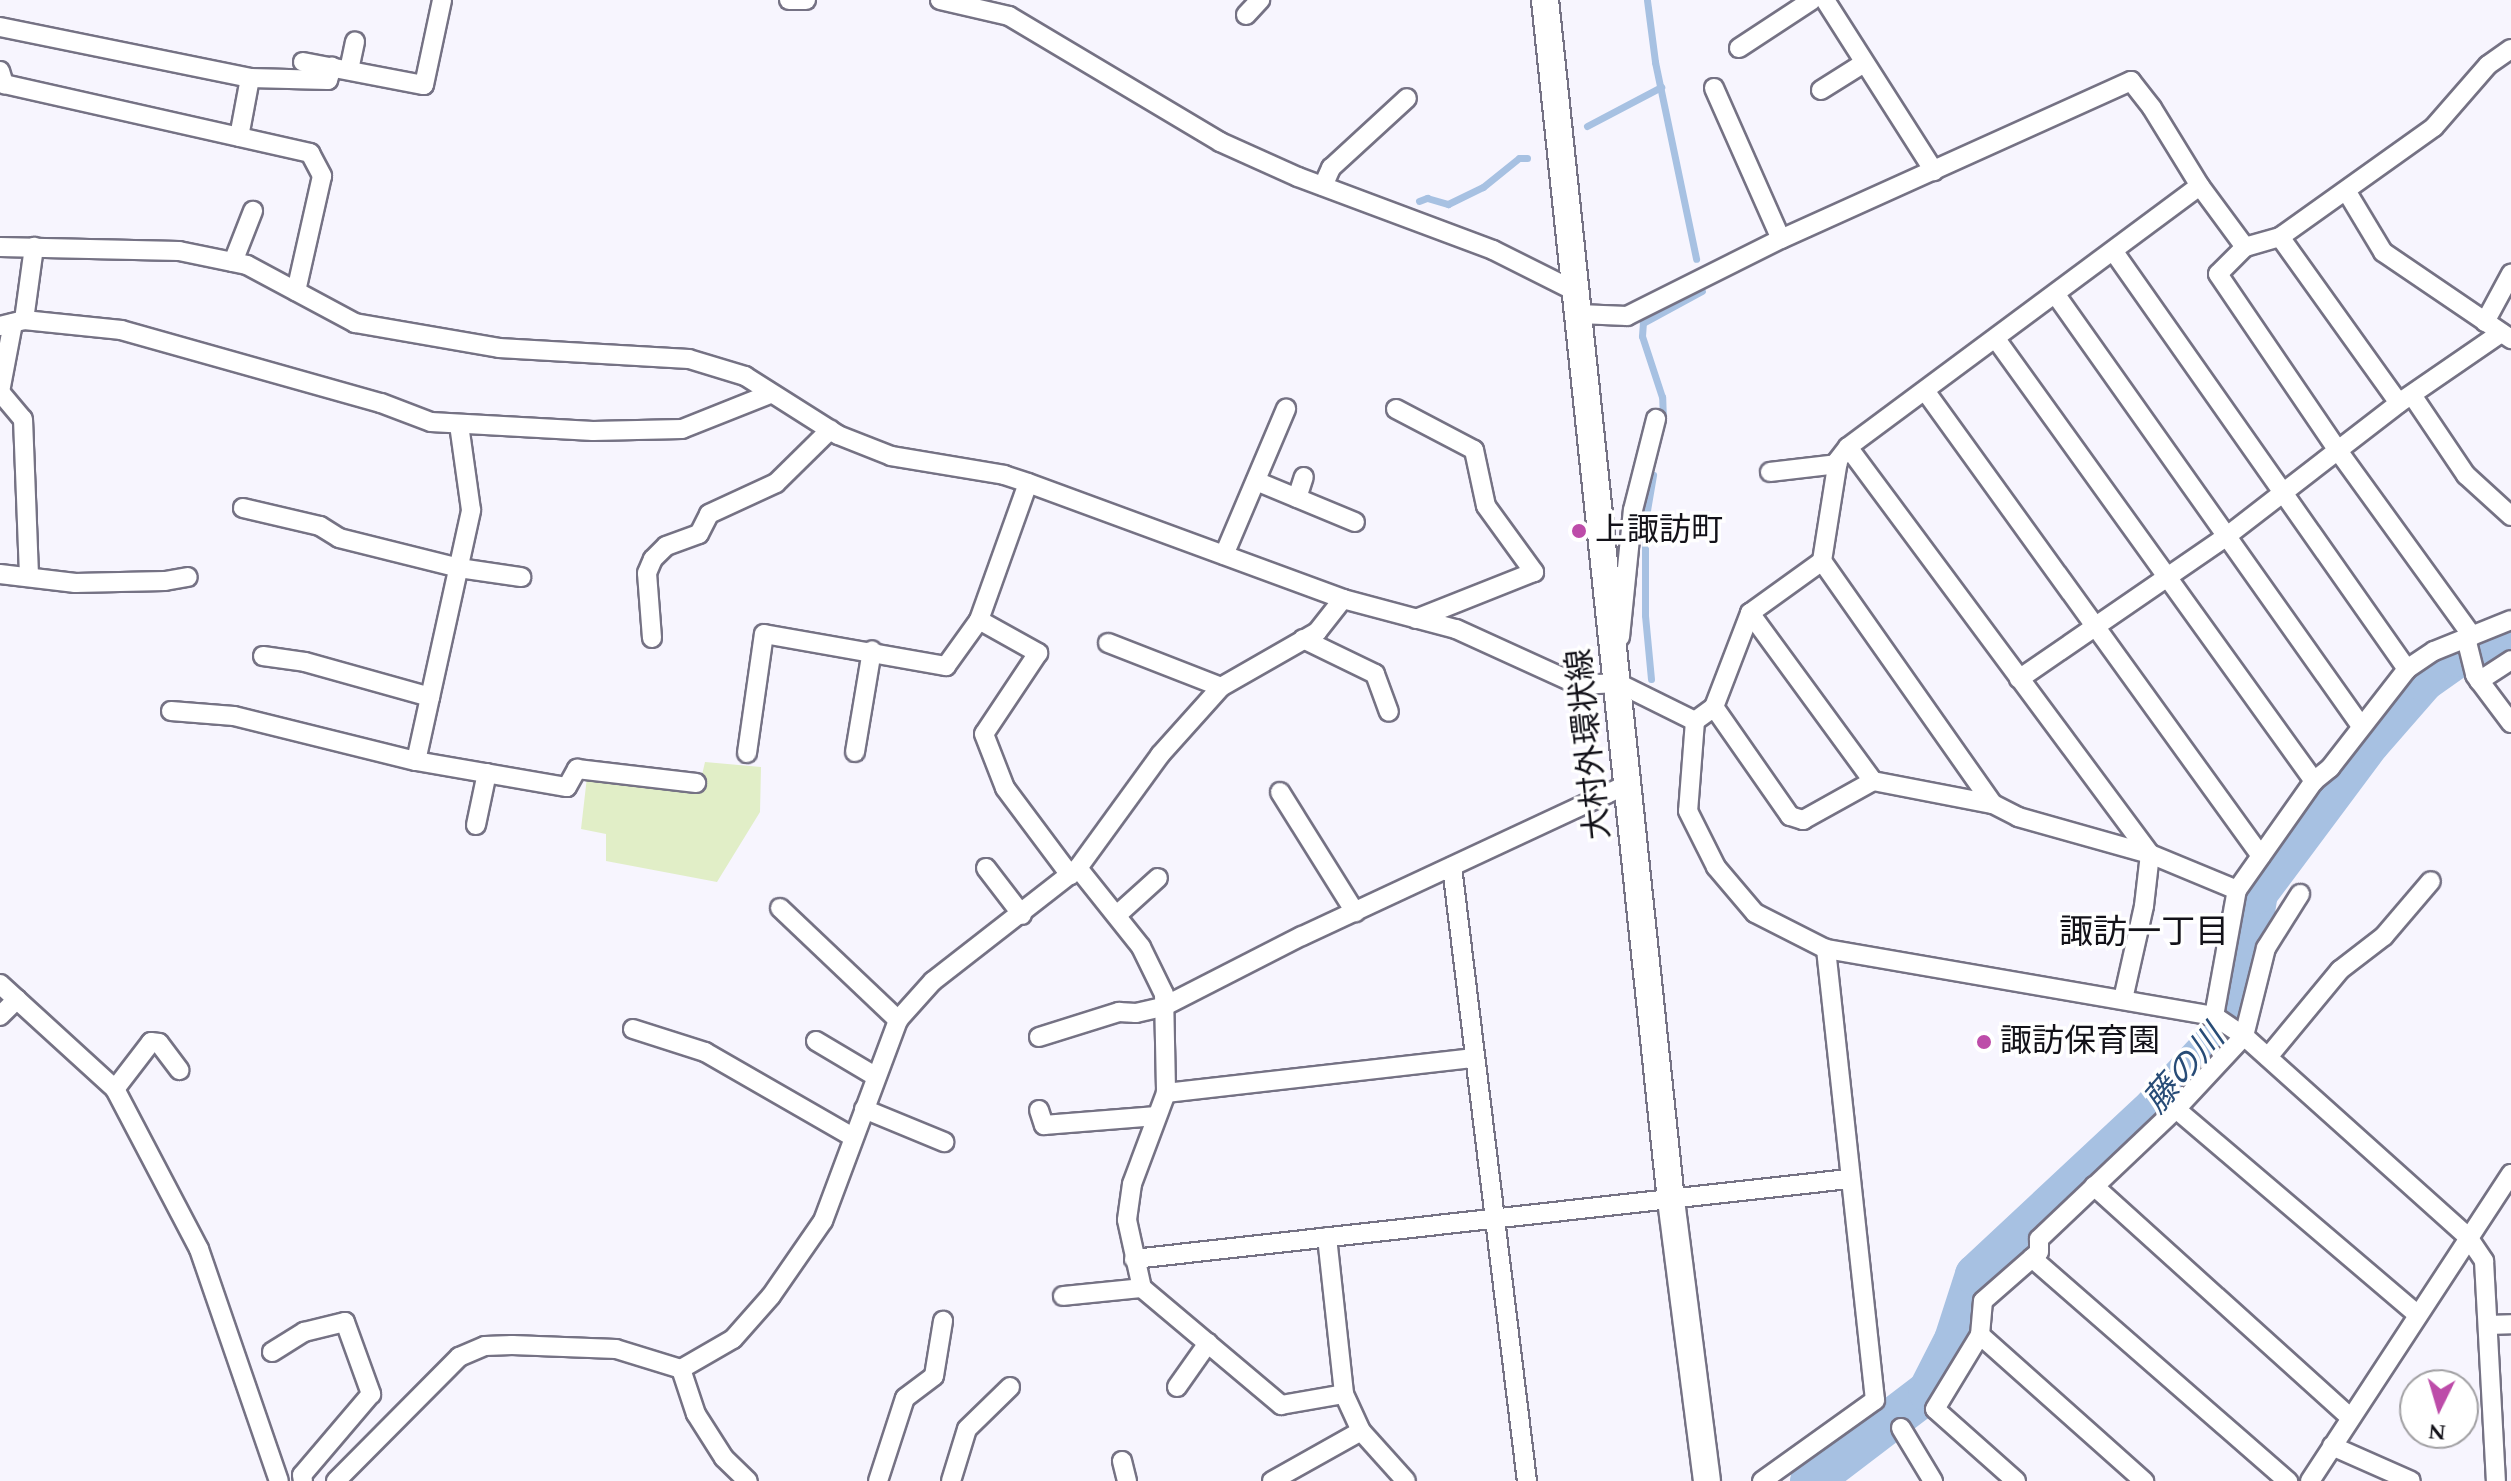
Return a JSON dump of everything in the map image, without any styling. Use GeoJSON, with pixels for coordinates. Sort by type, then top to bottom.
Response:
{"type":"FeatureCollection","features":[{"type":"Feature","properties":{"kind":"main road","name":"大村外環状線"},"geometry":{"type":"LineString","coordinates":[[1545,0],[1671,1200],[1707,1481]]}},
{"type":"Feature","properties":{"kind":"street"},"geometry":{"type":"LineString","coordinates":[[303,62],[424,85],[442,0]]}},
{"type":"Feature","properties":{"kind":"street"},"geometry":{"type":"LineString","coordinates":[[789,0],[806,0]]}},
{"type":"Feature","properties":{"kind":"street"},"geometry":{"type":"LineString","coordinates":[[940,0],[1009,16],[1220,142],[1323,186],[1493,250],[1578,303],[1627,316],[1781,239],[2131,81],[2152,108],[2200,186],[2245,247]]}},
{"type":"Feature","properties":{"kind":"street"},"geometry":{"type":"LineString","coordinates":[[1246,15],[1260,0]]}},
{"type":"Feature","properties":{"kind":"street"},"geometry":{"type":"LineString","coordinates":[[1739,48],[1812,0]]}},
{"type":"Feature","properties":{"kind":"street"},"geometry":{"type":"LineString","coordinates":[[1825,0],[1934,171]]}},
{"type":"Feature","properties":{"kind":"street"},"geometry":{"type":"LineString","coordinates":[[0,27],[250,78],[328,80],[340,69],[355,42]]}},
{"type":"Feature","properties":{"kind":"street"},"geometry":{"type":"LineString","coordinates":[[2511,49],[2488,65],[2434,127],[2280,237],[2245,247],[2218,274],[2468,638],[2477,678],[2511,723]]}},
{"type":"Feature","properties":{"kind":"street"},"geometry":{"type":"LineString","coordinates":[[1821,90],[1864,63]]}},
{"type":"Feature","properties":{"kind":"street"},"geometry":{"type":"LineString","coordinates":[[0,71],[4,84],[310,153],[322,176],[296,291]]}},
{"type":"Feature","properties":{"kind":"street"},"geometry":{"type":"LineString","coordinates":[[239,137],[250,78]]}},
{"type":"Feature","properties":{"kind":"street"},"geometry":{"type":"LineString","coordinates":[[1714,88],[1781,239]]}},
{"type":"Feature","properties":{"kind":"street"},"geometry":{"type":"LineString","coordinates":[[1323,186],[1331,168],[1407,98]]}},
{"type":"Feature","properties":{"kind":"street"},"geometry":{"type":"LineString","coordinates":[[1993,804],[1822,561],[1838,464],[1848,447],[2200,186]]}},
{"type":"Feature","properties":{"kind":"street"},"geometry":{"type":"LineString","coordinates":[[2019,679],[2227,536],[2406,399],[2506,336],[2383,252],[2347,192]]}},
{"type":"Feature","properties":{"kind":"street"},"geometry":{"type":"LineString","coordinates":[[233,262],[253,211]]}},
{"type":"Feature","properties":{"kind":"street"},"geometry":{"type":"LineString","coordinates":[[2280,237],[2466,475],[2511,516]]}},
{"type":"Feature","properties":{"kind":"street"},"geometry":{"type":"LineString","coordinates":[[0,247],[179,251],[247,265],[355,323],[499,348],[689,359],[745,376],[830,430],[891,456],[1004,475],[1343,599],[1456,629],[1579,685],[1618,683],[1695,721]]}},
{"type":"Feature","properties":{"kind":"street"},"geometry":{"type":"LineString","coordinates":[[29,577],[23,419],[0,392],[12,323],[34,247]]}},
{"type":"Feature","properties":{"kind":"street"},"geometry":{"type":"LineString","coordinates":[[2114,252],[2407,669]]}},
{"type":"Feature","properties":{"kind":"street"},"geometry":{"type":"LineString","coordinates":[[2485,322],[2511,274]]}},
{"type":"Feature","properties":{"kind":"street"},"geometry":{"type":"LineString","coordinates":[[2056,295],[2361,726]]}},
{"type":"Feature","properties":{"kind":"street"},"geometry":{"type":"LineString","coordinates":[[12,323],[121,330],[381,403],[431,422],[459,425],[593,431],[682,429],[770,394]]}},
{"type":"Feature","properties":{"kind":"street"},"geometry":{"type":"LineString","coordinates":[[1996,339],[2314,781]]}},
{"type":"Feature","properties":{"kind":"street"},"geometry":{"type":"LineString","coordinates":[[1926,392],[2093,628],[2261,856]]}},
{"type":"Feature","properties":{"kind":"street"},"geometry":{"type":"LineString","coordinates":[[1224,555],[1286,409]]}},
{"type":"Feature","properties":{"kind":"street"},"geometry":{"type":"LineString","coordinates":[[1396,409],[1474,450],[1486,506],[1534,572],[1416,619]]}},
{"type":"Feature","properties":{"kind":"street"},"geometry":{"type":"LineString","coordinates":[[1618,683],[1633,510],[1656,419]]}},
{"type":"Feature","properties":{"kind":"street"},"geometry":{"type":"LineString","coordinates":[[416,761],[471,510],[459,425]]}},
{"type":"Feature","properties":{"kind":"street"},"geometry":{"type":"LineString","coordinates":[[652,638],[647,573],[653,559],[666,546],[699,534],[709,514],[776,483],[830,430]]}},
{"type":"Feature","properties":{"kind":"street"},"geometry":{"type":"LineString","coordinates":[[1848,447],[2150,854],[2144,906],[2123,999]]}},
{"type":"Feature","properties":{"kind":"street"},"geometry":{"type":"LineString","coordinates":[[1770,472],[1838,464]]}},
{"type":"Feature","properties":{"kind":"street"},"geometry":{"type":"LineString","coordinates":[[1297,498],[1304,477]]}},
{"type":"Feature","properties":{"kind":"street"},"geometry":{"type":"LineString","coordinates":[[1256,481],[1355,522]]}},
{"type":"Feature","properties":{"kind":"street"},"geometry":{"type":"LineString","coordinates":[[747,753],[764,634],[872,650],[946,666],[979,620],[1028,483]]}},
{"type":"Feature","properties":{"kind":"street"},"geometry":{"type":"LineString","coordinates":[[243,508],[320,526],[339,538],[459,568],[521,577]]}},
{"type":"Feature","properties":{"kind":"street"},"geometry":{"type":"LineString","coordinates":[[1822,561],[1750,613],[1714,707],[1695,721],[1688,811],[1716,867],[1755,913],[1826,949],[2215,1017],[2243,1036],[2468,1237],[2484,1261],[2503,1452],[2496,1481]]}},
{"type":"Feature","properties":{"kind":"street"},"geometry":{"type":"LineString","coordinates":[[0,574],[75,583],[165,581],[188,577]]}},
{"type":"Feature","properties":{"kind":"street"},"geometry":{"type":"LineString","coordinates":[[336,1481],[459,1357],[485,1346],[616,1349],[681,1369],[733,1339],[771,1296],[823,1221],[898,1020],[933,981],[1022,915],[1074,871],[1160,755],[1221,687],[1317,632],[1343,599]]}},
{"type":"Feature","properties":{"kind":"street"},"geometry":{"type":"LineString","coordinates":[[1750,613],[1873,781]]}},
{"type":"Feature","properties":{"kind":"street"},"geometry":{"type":"LineString","coordinates":[[979,620],[1038,653],[984,734],[1005,788],[1074,871],[1117,915],[1141,947],[1164,994],[1166,1093],[1132,1184],[1127,1220],[1142,1288],[1281,1405],[1344,1394]]}},
{"type":"Feature","properties":{"kind":"street"},"geometry":{"type":"LineString","coordinates":[[2215,1017],[2237,890],[2314,781],[2330,768],[2407,669],[2434,651],[2511,620]]}},
{"type":"Feature","properties":{"kind":"street"},"geometry":{"type":"LineString","coordinates":[[1303,639],[1375,674],[1389,712]]}},
{"type":"Feature","properties":{"kind":"street"},"geometry":{"type":"LineString","coordinates":[[1108,643],[1221,687]]}},
{"type":"Feature","properties":{"kind":"street"},"geometry":{"type":"LineString","coordinates":[[855,752],[872,650]]}},
{"type":"Feature","properties":{"kind":"street"},"geometry":{"type":"LineString","coordinates":[[263,656],[305,662],[430,697]]}},
{"type":"Feature","properties":{"kind":"street"},"geometry":{"type":"LineString","coordinates":[[2477,678],[2511,660]]}},
{"type":"Feature","properties":{"kind":"street"},"geometry":{"type":"LineString","coordinates":[[1714,707],[1790,816],[1803,820],[1873,781],[1993,804],[2018,817],[2150,854],[2237,890]]}},
{"type":"Feature","properties":{"kind":"street"},"geometry":{"type":"LineString","coordinates":[[171,711],[234,716],[416,761],[567,787],[577,769],[696,783]]}},
{"type":"Feature","properties":{"kind":"street"},"geometry":{"type":"LineString","coordinates":[[476,825],[487,773]]}},
{"type":"Feature","properties":{"kind":"street"},"geometry":{"type":"LineString","coordinates":[[1039,1037],[1119,1012],[1136,1013],[1163,1007],[1355,912],[1628,784]]}},
{"type":"Feature","properties":{"kind":"street"},"geometry":{"type":"LineString","coordinates":[[1280,792],[1355,912]]}},
{"type":"Feature","properties":{"kind":"street"},"geometry":{"type":"LineString","coordinates":[[1452,867],[1492,1218],[1527,1481]]}},
{"type":"Feature","properties":{"kind":"street"},"geometry":{"type":"LineString","coordinates":[[986,868],[1022,915]]}},
{"type":"Feature","properties":{"kind":"street"},"geometry":{"type":"LineString","coordinates":[[1117,915],[1158,878]]}},
{"type":"Feature","properties":{"kind":"street"},"geometry":{"type":"LineString","coordinates":[[2268,1057],[2340,970],[2384,936],[2431,881]]}},
{"type":"Feature","properties":{"kind":"street"},"geometry":{"type":"LineString","coordinates":[[2016,1481],[1935,1409],[1980,1335],[1983,1301],[2039,1252],[2039,1239],[2176,1109],[2243,1036],[2266,948],[2300,894]]}},
{"type":"Feature","properties":{"kind":"street"},"geometry":{"type":"LineString","coordinates":[[780,908],[898,1020]]}},
{"type":"Feature","properties":{"kind":"street"},"geometry":{"type":"LineString","coordinates":[[1762,1481],[1875,1400],[1848,1179],[1826,949]]}},
{"type":"Feature","properties":{"kind":"street"},"geometry":{"type":"LineString","coordinates":[[0,984],[115,1089],[199,1249],[279,1481]]}},
{"type":"Feature","properties":{"kind":"street"},"geometry":{"type":"LineString","coordinates":[[0,1016],[17,999]]}},
{"type":"Feature","properties":{"kind":"street"},"geometry":{"type":"LineString","coordinates":[[633,1029],[705,1052],[853,1137]]}},
{"type":"Feature","properties":{"kind":"street"},"geometry":{"type":"LineString","coordinates":[[816,1041],[875,1076]]}},
{"type":"Feature","properties":{"kind":"street"},"geometry":{"type":"LineString","coordinates":[[115,1089],[151,1042],[159,1043],[179,1070]]}},
{"type":"Feature","properties":{"kind":"street"},"geometry":{"type":"LineString","coordinates":[[1166,1093],[1474,1058]]}},
{"type":"Feature","properties":{"kind":"street"},"geometry":{"type":"LineString","coordinates":[[864,1109],[944,1142]]}},
{"type":"Feature","properties":{"kind":"street"},"geometry":{"type":"LineString","coordinates":[[2176,1109],[2417,1314]]}},
{"type":"Feature","properties":{"kind":"street"},"geometry":{"type":"LineString","coordinates":[[1039,1110],[1044,1125],[1157,1116]]}},
{"type":"Feature","properties":{"kind":"street"},"geometry":{"type":"LineString","coordinates":[[2310,1481],[2511,1174]]}},
{"type":"Feature","properties":{"kind":"street"},"geometry":{"type":"LineString","coordinates":[[1134,1259],[1848,1179]]}},
{"type":"Feature","properties":{"kind":"street"},"geometry":{"type":"LineString","coordinates":[[2094,1186],[2350,1417]]}},
{"type":"Feature","properties":{"kind":"street"},"geometry":{"type":"LineString","coordinates":[[1327,1237],[1344,1394],[1361,1431],[1406,1481]]}},
{"type":"Feature","properties":{"kind":"street"},"geometry":{"type":"LineString","coordinates":[[2032,1258],[2288,1481]]}},
{"type":"Feature","properties":{"kind":"street"},"geometry":{"type":"LineString","coordinates":[[1063,1296],[1142,1288]]}},
{"type":"Feature","properties":{"kind":"street"},"geometry":{"type":"LineString","coordinates":[[878,1481],[905,1398],[934,1376],[943,1321]]}},
{"type":"Feature","properties":{"kind":"street"},"geometry":{"type":"LineString","coordinates":[[272,1352],[304,1332],[345,1322],[371,1394],[302,1475],[303,1481]]}},
{"type":"Feature","properties":{"kind":"street"},"geometry":{"type":"LineString","coordinates":[[2488,1325],[2511,1324]]}},
{"type":"Feature","properties":{"kind":"street"},"geometry":{"type":"LineString","coordinates":[[1980,1335],[2144,1481]]}},
{"type":"Feature","properties":{"kind":"street"},"geometry":{"type":"LineString","coordinates":[[1177,1387],[1208,1343]]}},
{"type":"Feature","properties":{"kind":"street"},"geometry":{"type":"LineString","coordinates":[[681,1369],[696,1414],[724,1458],[742,1479]]}},
{"type":"Feature","properties":{"kind":"street"},"geometry":{"type":"LineString","coordinates":[[951,1481],[967,1429],[1010,1387]]}},
{"type":"Feature","properties":{"kind":"street"},"geometry":{"type":"LineString","coordinates":[[1901,1428],[1933,1481]]}},
{"type":"Feature","properties":{"kind":"street"},"geometry":{"type":"LineString","coordinates":[[1274,1480],[1361,1431]]}},
{"type":"Feature","properties":{"kind":"street"},"geometry":{"type":"LineString","coordinates":[[2332,1446],[2411,1481]]}},
{"type":"Feature","properties":{"kind":"street"},"geometry":{"type":"LineString","coordinates":[[1122,1461],[1127,1481]]}},
{"type":"Feature","properties":{"kind":"green space"},"geometry":{"type":"Polygon","coordinates":[[[705,762],[761,767],[760,812],[717,882],[606,861],[606,834],[581,829],[587,777],[698,792],[705,762]]]}},
{"type":"Feature","properties":{"kind":"waterway"},"geometry":{"type":"LineString","coordinates":[[1647,0],[1655,62],[1696,259]]}},
{"type":"Feature","properties":{"kind":"waterway"},"geometry":{"type":"LineString","coordinates":[[1587,126],[1661,87]]}},
{"type":"Feature","properties":{"kind":"waterway"},"geometry":{"type":"LineString","coordinates":[[1419,201],[1427,198],[1448,204],[1483,187],[1519,158],[1527,158]]}},
{"type":"Feature","properties":{"kind":"waterway"},"geometry":{"type":"LineString","coordinates":[[1663,420],[1662,397],[1642,336],[1643,323],[1702,291]]}},
{"type":"Feature","properties":{"kind":"waterway"},"geometry":{"type":"LineString","coordinates":[[1651,679],[1645,615],[1645,522],[1653,475]]}},
{"type":"Feature","properties":{"kind":"waterway","name":"藤の川"},"geometry":{"type":"LineString","coordinates":[[1811,1481],[1929,1391],[1955,1340],[1976,1275],[2155,1108],[2213,1045],[2240,1001],[2257,893],[2369,743],[2424,680],[2458,656],[2511,639]]}},
{"type":"Feature","properties":{"kind":"place","name":"上諏訪町"},"geometry":{"type":"Point","coordinates":[1579,531]}},
{"type":"Feature","properties":{"kind":"place","name":"諏訪保育園"},"geometry":{"type":"Point","coordinates":[1984,1042]}},
{"type":"Feature","properties":{"kind":"district","name":"諏訪一丁目"},"geometry":{"type":"Point","coordinates":[2144,934]}}]}
